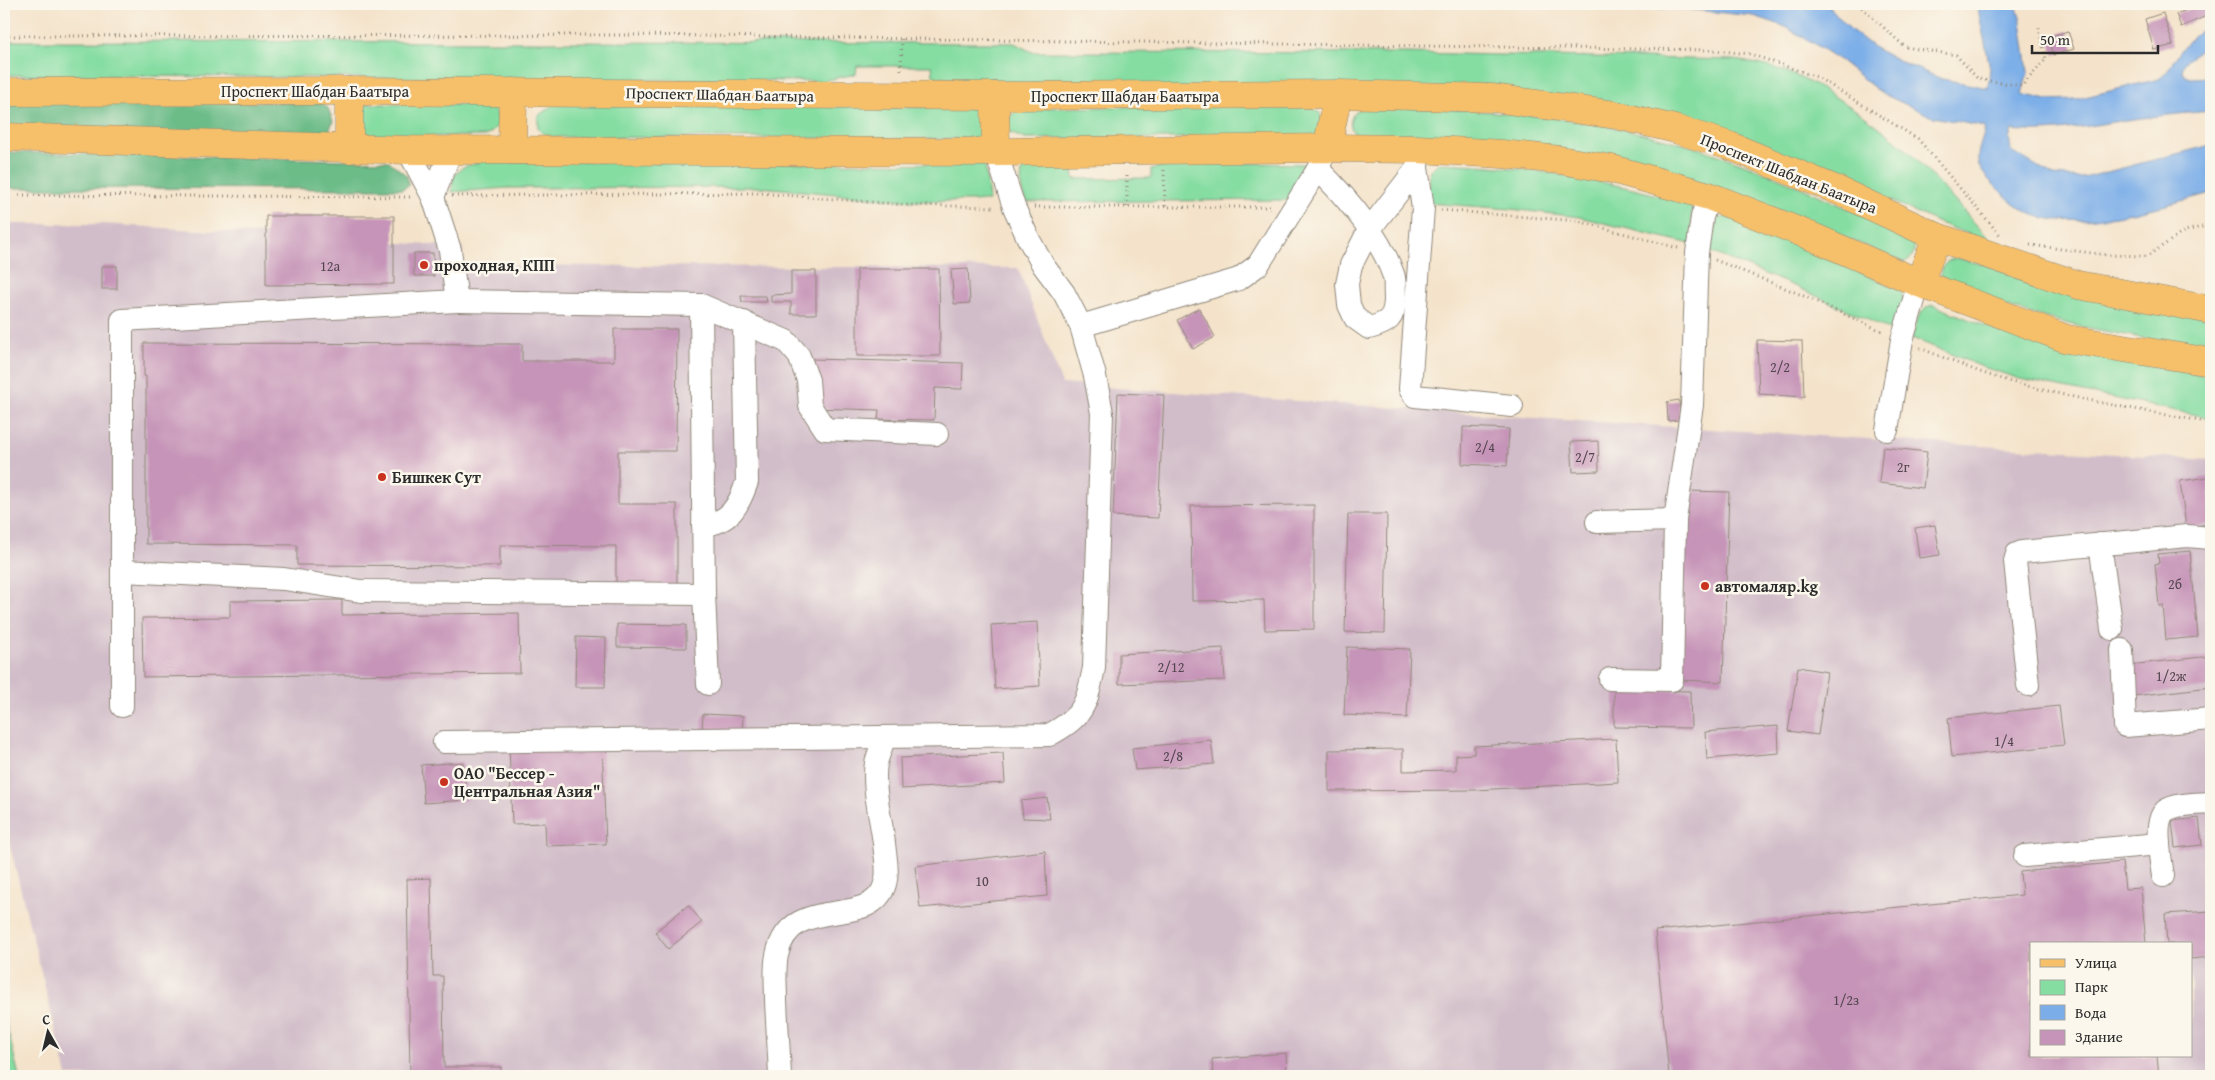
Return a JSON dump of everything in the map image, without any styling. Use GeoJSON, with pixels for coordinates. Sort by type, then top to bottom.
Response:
{"type":"FeatureCollection","features":[{"type":"Feature","properties":{"kind":"main road","name":"Проспект Шабдан Баатыра"},"geometry":{"type":"LineString","coordinates":[[4,92],[349,91],[995,96],[1338,94],[1493,98],[1616,115],[1675,129],[1730,146],[1839,190],[1937,237],[2078,285],[2211,310]]}},
{"type":"Feature","properties":{"kind":"main road"},"geometry":{"type":"LineString","coordinates":[[349,91],[349,149]]}},
{"type":"Feature","properties":{"kind":"main road"},"geometry":{"type":"LineString","coordinates":[[512,150],[514,92]]}},
{"type":"Feature","properties":{"kind":"main road"},"geometry":{"type":"LineString","coordinates":[[1322,158],[1338,94]]}},
{"type":"Feature","properties":{"kind":"main road"},"geometry":{"type":"LineString","coordinates":[[995,96],[996,152]]}},
{"type":"Feature","properties":{"kind":"main road"},"geometry":{"type":"LineString","coordinates":[[4,137],[408,150],[996,152],[1417,159],[1502,154],[1560,160],[1612,169],[1709,196],[1804,233],[1919,284],[2067,338],[2211,362]]}},
{"type":"Feature","properties":{"kind":"main road"},"geometry":{"type":"LineString","coordinates":[[1919,284],[1937,237]]}},
{"type":"Feature","properties":{"kind":"lane"},"geometry":{"type":"LineString","coordinates":[[408,150],[433,197],[450,250],[457,301]]}},
{"type":"Feature","properties":{"kind":"lane"},"geometry":{"type":"LineString","coordinates":[[433,197],[451,150]]}},
{"type":"Feature","properties":{"kind":"lane"},"geometry":{"type":"LineString","coordinates":[[444,742],[1049,736],[1078,716],[1087,701],[1094,668],[1102,414],[1097,382],[1081,326],[1064,293],[1043,265],[1028,238],[1014,207],[996,152]]}},
{"type":"Feature","properties":{"kind":"lane"},"geometry":{"type":"LineString","coordinates":[[1081,326],[1239,280],[1258,265],[1322,158]]}},
{"type":"Feature","properties":{"kind":"lane"},"geometry":{"type":"LineString","coordinates":[[1322,158],[1331,182],[1369,230],[1417,159]]}},
{"type":"Feature","properties":{"kind":"lane"},"geometry":{"type":"LineString","coordinates":[[1417,159],[1423,208],[1410,389],[1415,396],[1512,406]]}},
{"type":"Feature","properties":{"kind":"lane"},"geometry":{"type":"LineString","coordinates":[[1610,679],[1672,680],[1674,520],[1692,405],[1697,253],[1702,217],[1709,196]]}},
{"type":"Feature","properties":{"kind":"lane"},"geometry":{"type":"LineString","coordinates":[[1887,430],[1902,340],[1919,284]]}},
{"type":"Feature","properties":{"kind":"lane"},"geometry":{"type":"LineString","coordinates":[[122,706],[122,320],[457,301],[701,305],[786,341],[799,356],[808,380],[810,406],[824,429],[937,434]]}},
{"type":"Feature","properties":{"kind":"lane"},"geometry":{"type":"LineString","coordinates":[[701,305],[704,594],[708,684]]}},
{"type":"Feature","properties":{"kind":"lane"},"geometry":{"type":"LineString","coordinates":[[703,525],[716,524],[730,515],[741,500],[747,482],[744,322]]}},
{"type":"Feature","properties":{"kind":"lane"},"geometry":{"type":"LineString","coordinates":[[1597,522],[1674,520]]}},
{"type":"Feature","properties":{"kind":"lane"},"geometry":{"type":"LineString","coordinates":[[2028,685],[2015,558],[2017,554],[2187,536],[2211,538]]}},
{"type":"Feature","properties":{"kind":"lane"},"geometry":{"type":"LineString","coordinates":[[2100,544],[2112,629]]}},
{"type":"Feature","properties":{"kind":"lane"},"geometry":{"type":"LineString","coordinates":[[123,571],[284,579],[361,592],[704,594]]}},
{"type":"Feature","properties":{"kind":"lane"},"geometry":{"type":"LineString","coordinates":[[2122,650],[2125,726],[2211,720]]}},
{"type":"Feature","properties":{"kind":"lane"},"geometry":{"type":"LineString","coordinates":[[780,1076],[775,972],[777,954],[784,938],[794,926],[808,918],[870,905],[880,896],[886,883],[886,861],[876,780],[876,764],[884,738]]}},
{"type":"Feature","properties":{"kind":"lane"},"geometry":{"type":"LineString","coordinates":[[2163,876],[2159,844],[2160,822],[2166,810],[2211,803]]}},
{"type":"Feature","properties":{"kind":"lane"},"geometry":{"type":"LineString","coordinates":[[2026,856],[2159,844]]}},
{"type":"Feature","properties":{"kind":"path"},"geometry":{"type":"LineString","coordinates":[[1858,4],[1906,47],[1956,55],[1978,79],[2022,86],[2046,59],[2038,24]]}},
{"type":"Feature","properties":{"kind":"path"},"geometry":{"type":"LineString","coordinates":[[901,70],[902,38]]}},
{"type":"Feature","properties":{"kind":"path"},"geometry":{"type":"LineString","coordinates":[[1164,170],[1165,207]]}},
{"type":"Feature","properties":{"kind":"path"},"geometry":{"type":"LineString","coordinates":[[1127,172],[1127,207]]}},
{"type":"Feature","properties":{"kind":"path"},"geometry":{"type":"LineString","coordinates":[[4,195],[433,197],[524,194],[759,193],[908,205],[1293,207]]}},
{"type":"Feature","properties":{"kind":"path"},"geometry":{"type":"LineString","coordinates":[[1423,208],[1578,221],[1697,253],[1797,293],[1902,340],[1961,364],[2019,384],[2114,405],[2211,423]]}},
{"type":"Feature","properties":{"kind":"shaded area"},"geometry":{"type":"Polygon","coordinates":[[[4,224],[103,224],[463,247],[463,265],[1018,268],[1062,384],[1563,420],[2211,460],[2211,1076],[67,1076],[4,822],[4,224]]]}},
{"type":"Feature","properties":{"kind":"green space"},"geometry":{"type":"Polygon","coordinates":[[[4,41],[1014,43],[1032,52],[1408,53],[1734,60],[1766,66],[1789,73],[1826,91],[1857,111],[1913,156],[1993,243],[1939,223],[1844,179],[1619,104],[978,85],[933,76],[932,66],[857,66],[856,74],[822,81],[4,75],[4,41]]]}},
{"type":"Feature","properties":{"kind":"green space"},"geometry":{"type":"Polygon","coordinates":[[[4,99],[322,103],[328,108],[333,121],[328,134],[324,136],[4,129],[4,99]]]}},
{"type":"Feature","properties":{"kind":"green space"},"geometry":{"type":"Polygon","coordinates":[[[365,104],[490,105],[494,109],[498,122],[494,130],[485,136],[370,137],[361,127],[361,111],[365,104]]]}},
{"type":"Feature","properties":{"kind":"green space"},"geometry":{"type":"Polygon","coordinates":[[[554,104],[976,108],[984,123],[979,139],[552,137],[538,129],[538,116],[554,104]]]}},
{"type":"Feature","properties":{"kind":"green space"},"geometry":{"type":"Polygon","coordinates":[[[1308,105],[1320,113],[1322,122],[1317,134],[1310,137],[1025,139],[1010,133],[1008,128],[1008,120],[1012,114],[1024,108],[1308,105]]]}},
{"type":"Feature","properties":{"kind":"green space"},"geometry":{"type":"Polygon","coordinates":[[[1368,106],[1450,109],[1531,116],[1611,127],[1690,146],[1746,165],[1802,188],[1911,237],[1914,244],[1913,255],[1904,262],[1750,198],[1355,134],[1350,125],[1352,116],[1368,106]]]}},
{"type":"Feature","properties":{"kind":"green space"},"geometry":{"type":"Polygon","coordinates":[[[4,152],[389,161],[407,176],[409,185],[402,189],[4,188],[4,152]]]}},
{"type":"Feature","properties":{"kind":"green space"},"geometry":{"type":"Polygon","coordinates":[[[484,161],[985,164],[989,201],[912,201],[760,187],[508,188],[452,192],[453,176],[463,167],[484,161]]]}},
{"type":"Feature","properties":{"kind":"green space"},"geometry":{"type":"Polygon","coordinates":[[[1032,162],[1073,170],[1074,179],[1151,178],[1151,169],[1184,162],[1306,164],[1287,200],[1026,202],[1021,185],[1021,177],[1023,168],[1032,162]]]}},
{"type":"Feature","properties":{"kind":"green space"},"geometry":{"type":"Polygon","coordinates":[[[1438,163],[1502,167],[1564,175],[1624,187],[1687,203],[1692,209],[1691,244],[1579,217],[1511,209],[1427,203],[1430,171],[1438,163]]]}},
{"type":"Feature","properties":{"kind":"green space"},"geometry":{"type":"Polygon","coordinates":[[[1726,217],[1740,220],[1899,289],[1904,305],[1897,333],[1799,288],[1706,250],[1711,224],[1719,218],[1726,217]]]}},
{"type":"Feature","properties":{"kind":"green space"},"geometry":{"type":"Polygon","coordinates":[[[1956,258],[2211,319],[2211,351],[2073,325],[2014,309],[1940,282],[1940,273],[1945,263],[1956,258]]]}},
{"type":"Feature","properties":{"kind":"green space"},"geometry":{"type":"Polygon","coordinates":[[[1933,305],[1983,325],[2037,343],[2081,354],[2211,376],[2211,418],[2020,379],[1980,366],[1912,338],[1916,322],[1921,313],[1928,306],[1933,305]]]}},
{"type":"Feature","properties":{"kind":"green space"},"geometry":{"type":"Polygon","coordinates":[[[4,1015],[19,1076],[4,1076],[4,1015]]]}},
{"type":"Feature","properties":{"kind":"water"},"geometry":{"type":"Polygon","coordinates":[[[1459,4],[1827,4],[1850,29],[1876,49],[1942,79],[1988,88],[1990,68],[1977,4],[2016,4],[2021,21],[2028,72],[2022,94],[2047,100],[2077,99],[2159,79],[2188,42],[2211,22],[2211,42],[2185,62],[2182,70],[2184,75],[2190,78],[2211,77],[2211,111],[2151,117],[2061,130],[2012,130],[2009,138],[2011,151],[2054,176],[2084,178],[2211,145],[2211,193],[2118,216],[2068,220],[2046,218],[2027,212],[2015,204],[1983,172],[1979,165],[1978,157],[1985,127],[1933,117],[1881,93],[1841,61],[1781,25],[1754,16],[1684,9],[1459,4]]]}},
{"type":"Feature","properties":{"kind":"building"},"geometry":{"type":"Polygon","coordinates":[[[2202,4],[2211,4],[2211,14],[2181,27],[2176,14],[2202,4]]]}},
{"type":"Feature","properties":{"kind":"building"},"geometry":{"type":"Polygon","coordinates":[[[2163,13],[2173,45],[2154,50],[2145,19],[2163,13]]]}},
{"type":"Feature","properties":{"kind":"building"},"geometry":{"type":"Polygon","coordinates":[[[2068,31],[2074,49],[2054,55],[2048,37],[2068,31]]]}},
{"type":"Feature","properties":{"kind":"building"},"geometry":{"type":"Polygon","coordinates":[[[266,216],[394,216],[394,284],[266,285],[266,216]]]}},
{"type":"Feature","properties":{"kind":"building","name":"проходная, КПП"},"geometry":{"type":"Polygon","coordinates":[[[414,253],[433,253],[434,276],[414,276],[414,253]]]}},
{"type":"Feature","properties":{"kind":"building"},"geometry":{"type":"Polygon","coordinates":[[[102,266],[117,266],[117,289],[102,289],[102,266]]]}},
{"type":"Feature","properties":{"kind":"building"},"geometry":{"type":"Polygon","coordinates":[[[857,269],[939,269],[940,356],[857,356],[857,269]]]}},
{"type":"Feature","properties":{"kind":"building"},"geometry":{"type":"Polygon","coordinates":[[[968,269],[970,303],[954,304],[951,270],[968,269]]]}},
{"type":"Feature","properties":{"kind":"building"},"geometry":{"type":"Polygon","coordinates":[[[791,271],[816,271],[816,314],[791,314],[791,302],[771,302],[771,295],[791,294],[791,271]]]}},
{"type":"Feature","properties":{"kind":"building"},"geometry":{"type":"Polygon","coordinates":[[[741,296],[766,296],[767,302],[742,302],[741,296]]]}},
{"type":"Feature","properties":{"kind":"building"},"geometry":{"type":"Polygon","coordinates":[[[1199,308],[1215,337],[1193,349],[1177,320],[1199,308]]]}},
{"type":"Feature","properties":{"kind":"building","name":"Бишкек Сут"},"geometry":{"type":"Polygon","coordinates":[[[614,329],[677,329],[676,451],[618,451],[618,504],[677,504],[677,586],[616,585],[616,546],[500,545],[500,566],[297,565],[297,545],[146,544],[146,376],[144,376],[144,343],[522,344],[522,361],[614,361],[614,329]]]}},
{"type":"Feature","properties":{"kind":"building"},"geometry":{"type":"Polygon","coordinates":[[[1757,340],[1802,341],[1804,397],[1759,394],[1757,340]]]}},
{"type":"Feature","properties":{"kind":"building"},"geometry":{"type":"Polygon","coordinates":[[[812,359],[963,363],[962,389],[935,388],[934,420],[878,419],[879,410],[811,408],[812,359]]]}},
{"type":"Feature","properties":{"kind":"building"},"geometry":{"type":"Polygon","coordinates":[[[1118,393],[1164,395],[1158,518],[1113,516],[1118,393]]]}},
{"type":"Feature","properties":{"kind":"building"},"geometry":{"type":"Polygon","coordinates":[[[1679,400],[1680,420],[1668,421],[1667,402],[1679,400]]]}},
{"type":"Feature","properties":{"kind":"building"},"geometry":{"type":"Polygon","coordinates":[[[1463,427],[1509,429],[1507,466],[1462,464],[1463,427]]]}},
{"type":"Feature","properties":{"kind":"building"},"geometry":{"type":"Polygon","coordinates":[[[1598,441],[1599,471],[1573,472],[1571,442],[1598,441]]]}},
{"type":"Feature","properties":{"kind":"building"},"geometry":{"type":"Polygon","coordinates":[[[1883,447],[1927,452],[1923,488],[1879,483],[1883,447]]]}},
{"type":"Feature","properties":{"kind":"building"},"geometry":{"type":"Polygon","coordinates":[[[2209,477],[2211,524],[2186,527],[2180,481],[2209,477]]]}},
{"type":"Feature","properties":{"kind":"building","name":"автомаляр.kg"},"geometry":{"type":"Polygon","coordinates":[[[1686,491],[1729,492],[1723,682],[1681,680],[1686,491]]]}},
{"type":"Feature","properties":{"kind":"building"},"geometry":{"type":"Polygon","coordinates":[[[1314,505],[1314,629],[1265,630],[1264,600],[1192,601],[1191,506],[1314,505]]]}},
{"type":"Feature","properties":{"kind":"building"},"geometry":{"type":"Polygon","coordinates":[[[1348,514],[1387,514],[1385,633],[1345,632],[1348,514]]]}},
{"type":"Feature","properties":{"kind":"building"},"geometry":{"type":"Polygon","coordinates":[[[1935,525],[1940,555],[1919,558],[1915,528],[1935,525]]]}},
{"type":"Feature","properties":{"kind":"building"},"geometry":{"type":"Polygon","coordinates":[[[2190,551],[2198,637],[2166,640],[2163,605],[2159,606],[2155,564],[2159,563],[2158,554],[2190,551]]]}},
{"type":"Feature","properties":{"kind":"building"},"geometry":{"type":"Polygon","coordinates":[[[342,600],[342,615],[519,613],[520,673],[143,677],[142,618],[230,617],[230,601],[342,600]]]}},
{"type":"Feature","properties":{"kind":"building"},"geometry":{"type":"Polygon","coordinates":[[[1037,622],[1040,686],[995,689],[991,625],[1037,622]]]}},
{"type":"Feature","properties":{"kind":"building"},"geometry":{"type":"Polygon","coordinates":[[[617,624],[686,625],[686,648],[617,647],[617,624]]]}},
{"type":"Feature","properties":{"kind":"building"},"geometry":{"type":"Polygon","coordinates":[[[576,637],[606,638],[605,687],[575,687],[576,637]]]}},
{"type":"Feature","properties":{"kind":"building"},"geometry":{"type":"Polygon","coordinates":[[[1347,647],[1410,649],[1407,718],[1344,715],[1347,647]]]}},
{"type":"Feature","properties":{"kind":"building"},"geometry":{"type":"Polygon","coordinates":[[[1223,648],[1225,680],[1119,684],[1119,654],[1223,648]]]}},
{"type":"Feature","properties":{"kind":"building"},"geometry":{"type":"Polygon","coordinates":[[[2211,656],[2211,687],[2133,696],[2129,665],[2211,656]]]}},
{"type":"Feature","properties":{"kind":"building"},"geometry":{"type":"Polygon","coordinates":[[[1798,667],[1827,672],[1818,735],[1788,731],[1798,667]]]}},
{"type":"Feature","properties":{"kind":"building"},"geometry":{"type":"Polygon","coordinates":[[[1614,690],[1690,691],[1691,728],[1614,727],[1614,690]]]}},
{"type":"Feature","properties":{"kind":"building"},"geometry":{"type":"Polygon","coordinates":[[[2059,706],[2064,745],[1952,757],[1948,718],[2059,706]]]}},
{"type":"Feature","properties":{"kind":"building"},"geometry":{"type":"Polygon","coordinates":[[[703,714],[743,716],[742,733],[702,731],[703,714]]]}},
{"type":"Feature","properties":{"kind":"building"},"geometry":{"type":"Polygon","coordinates":[[[1778,726],[1779,753],[1707,759],[1705,732],[1778,726]]]}},
{"type":"Feature","properties":{"kind":"building"},"geometry":{"type":"Polygon","coordinates":[[[1616,739],[1618,782],[1476,790],[1329,791],[1329,750],[1403,749],[1403,771],[1456,770],[1456,755],[1474,754],[1474,746],[1616,739]]]}},
{"type":"Feature","properties":{"kind":"building"},"geometry":{"type":"Polygon","coordinates":[[[1211,740],[1214,764],[1135,770],[1132,748],[1211,740]]]}},
{"type":"Feature","properties":{"kind":"building"},"geometry":{"type":"Polygon","coordinates":[[[602,743],[606,844],[546,846],[545,823],[512,824],[509,746],[602,743]]]}},
{"type":"Feature","properties":{"kind":"building"},"geometry":{"type":"Polygon","coordinates":[[[1003,753],[1005,783],[901,789],[900,758],[1003,753]]]}},
{"type":"Feature","properties":{"kind":"building","name":"ОАО \"Бессер - Центральная Азия\""},"geometry":{"type":"Polygon","coordinates":[[[463,762],[467,800],[424,803],[421,765],[463,762]]]}},
{"type":"Feature","properties":{"kind":"building"},"geometry":{"type":"Polygon","coordinates":[[[1047,798],[1050,819],[1023,818],[1021,801],[1047,798]]]}},
{"type":"Feature","properties":{"kind":"building"},"geometry":{"type":"Polygon","coordinates":[[[2199,818],[2202,845],[2175,848],[2172,821],[2199,818]]]}},
{"type":"Feature","properties":{"kind":"building"},"geometry":{"type":"Polygon","coordinates":[[[1045,851],[1047,896],[920,908],[915,866],[1045,851]]]}},
{"type":"Feature","properties":{"kind":"building"},"geometry":{"type":"Polygon","coordinates":[[[2122,862],[2125,889],[2141,888],[2146,942],[2030,942],[2030,1058],[2157,1058],[2159,1076],[1669,1076],[1655,931],[2022,895],[2020,872],[2122,862]]]}},
{"type":"Feature","properties":{"kind":"building"},"geometry":{"type":"Polygon","coordinates":[[[431,878],[433,976],[443,976],[444,1067],[501,1067],[501,1076],[410,1076],[407,879],[431,878]]]}},
{"type":"Feature","properties":{"kind":"building"},"geometry":{"type":"Polygon","coordinates":[[[688,905],[702,922],[668,949],[655,932],[688,905]]]}},
{"type":"Feature","properties":{"kind":"building"},"geometry":{"type":"Polygon","coordinates":[[[2211,911],[2211,957],[2192,959],[2192,942],[2167,942],[2165,914],[2211,911]]]}},
{"type":"Feature","properties":{"kind":"building"},"geometry":{"type":"Polygon","coordinates":[[[1286,1053],[1287,1076],[1213,1076],[1212,1059],[1286,1053]]]}},
{"type":"Feature","properties":{"kind":"place","name":"проходная, КПП"},"geometry":{"type":"Point","coordinates":[424,265]}},
{"type":"Feature","properties":{"kind":"place","name":"Бишкек Сут"},"geometry":{"type":"Point","coordinates":[382,477]}},
{"type":"Feature","properties":{"kind":"place","name":"автомаляр.kg"},"geometry":{"type":"Point","coordinates":[1705,586]}},
{"type":"Feature","properties":{"kind":"place","name":"ОАО \"Бессер - Центральная Азия\""},"geometry":{"type":"Point","coordinates":[444,782]}}]}
